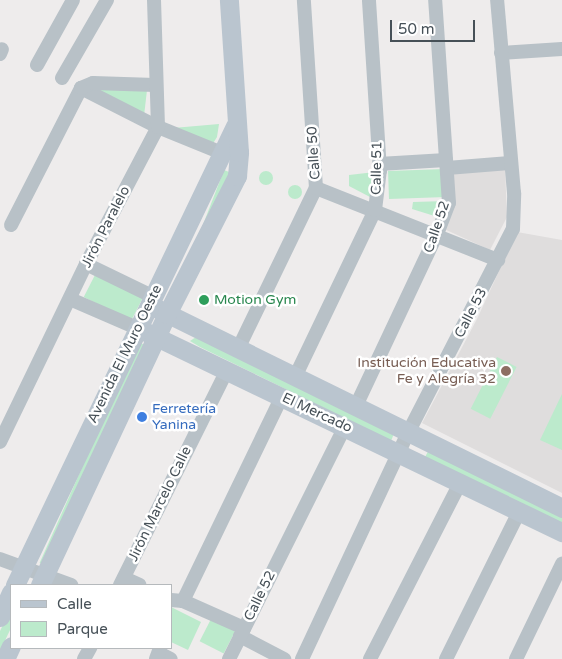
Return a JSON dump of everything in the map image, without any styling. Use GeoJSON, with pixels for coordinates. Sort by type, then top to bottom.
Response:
{"type":"FeatureCollection","features":[{"type":"Feature","properties":{"kind":"main road","name":"Avenida El Muro Oeste"},"geometry":{"type":"LineString","coordinates":[[43,580],[167,314],[237,176],[229,0]]}},
{"type":"Feature","properties":{"kind":"main road","name":"Avenida El Muro Oeste"},"geometry":{"type":"LineString","coordinates":[[18,577],[136,328],[224,154],[236,122]]}},
{"type":"Feature","properties":{"kind":"main road","name":"El Mercado"},"geometry":{"type":"LineString","coordinates":[[150,300],[167,314],[562,508]]}},
{"type":"Feature","properties":{"kind":"main road","name":"El Mercado"},"geometry":{"type":"LineString","coordinates":[[136,328],[345,426],[562,532]]}},
{"type":"Feature","properties":{"kind":"main road"},"geometry":{"type":"LineString","coordinates":[[0,617],[10,594]]}},
{"type":"Feature","properties":{"kind":"street"},"geometry":{"type":"LineString","coordinates":[[38,65],[73,0]]}},
{"type":"Feature","properties":{"kind":"street"},"geometry":{"type":"LineString","coordinates":[[62,78],[107,0]]}},
{"type":"Feature","properties":{"kind":"street"},"geometry":{"type":"LineString","coordinates":[[154,0],[158,128]]}},
{"type":"Feature","properties":{"kind":"street","name":"Calle 50"},"geometry":{"type":"LineString","coordinates":[[238,349],[316,188],[304,0]]}},
{"type":"Feature","properties":{"kind":"street","name":"Calle 51"},"geometry":{"type":"LineString","coordinates":[[295,377],[375,210],[379,164],[369,0]]}},
{"type":"Feature","properties":{"kind":"street","name":"Calle 52"},"geometry":{"type":"LineString","coordinates":[[355,408],[437,234],[449,202],[435,0]]}},
{"type":"Feature","properties":{"kind":"street","name":"Calle 53"},"geometry":{"type":"LineString","coordinates":[[303,659],[401,453],[408,433],[513,229],[514,193],[497,0]]}},
{"type":"Feature","properties":{"kind":"street"},"geometry":{"type":"LineString","coordinates":[[501,53],[562,49]]}},
{"type":"Feature","properties":{"kind":"street"},"geometry":{"type":"LineString","coordinates":[[10,225],[81,88],[93,83],[156,85]]}},
{"type":"Feature","properties":{"kind":"street"},"geometry":{"type":"LineString","coordinates":[[81,88],[158,128],[224,154]]}},
{"type":"Feature","properties":{"kind":"street","name":"Jirón Paralelo"},"geometry":{"type":"LineString","coordinates":[[0,442],[3,426],[158,128]]}},
{"type":"Feature","properties":{"kind":"street"},"geometry":{"type":"LineString","coordinates":[[379,164],[510,163]]}},
{"type":"Feature","properties":{"kind":"street"},"geometry":{"type":"LineString","coordinates":[[316,188],[437,234],[498,260]]}},
{"type":"Feature","properties":{"kind":"street"},"geometry":{"type":"LineString","coordinates":[[86,264],[150,300]]}},
{"type":"Feature","properties":{"kind":"street","name":"El Mercado"},"geometry":{"type":"LineString","coordinates":[[70,299],[136,328]]}},
{"type":"Feature","properties":{"kind":"street","name":"Jirón Marcelo Calle"},"geometry":{"type":"LineString","coordinates":[[122,582],[227,370]]}},
{"type":"Feature","properties":{"kind":"street"},"geometry":{"type":"LineString","coordinates":[[282,396],[177,600],[242,632],[284,659]]}},
{"type":"Feature","properties":{"kind":"street","name":"Calle 52"},"geometry":{"type":"LineString","coordinates":[[229,659],[345,426]]}},
{"type":"Feature","properties":{"kind":"street"},"geometry":{"type":"LineString","coordinates":[[370,659],[460,483]]}},
{"type":"Feature","properties":{"kind":"street"},"geometry":{"type":"LineString","coordinates":[[446,659],[519,512]]}},
{"type":"Feature","properties":{"kind":"street"},"geometry":{"type":"LineString","coordinates":[[0,559],[18,577],[65,584]]}},
{"type":"Feature","properties":{"kind":"street"},"geometry":{"type":"LineString","coordinates":[[516,659],[562,564]]}},
{"type":"Feature","properties":{"kind":"shaded area"},"geometry":{"type":"Polygon","coordinates":[[[505,167],[507,217],[490,250],[442,228],[449,171],[505,167]]]}},
{"type":"Feature","properties":{"kind":"shaded area","name":"Institución Educativa Fe y Alegría 32"},"geometry":{"type":"Polygon","coordinates":[[[517,232],[562,240],[562,493],[422,423],[477,319],[517,232]]]}},
{"type":"Feature","properties":{"kind":"green space"},"geometry":{"type":"Polygon","coordinates":[[[94,89],[147,90],[144,116],[94,89]]]}},
{"type":"Feature","properties":{"kind":"green space"},"geometry":{"type":"Polygon","coordinates":[[[219,124],[217,137],[212,145],[173,128],[219,124]]]}},
{"type":"Feature","properties":{"kind":"green space"},"geometry":{"type":"Polygon","coordinates":[[[445,169],[446,197],[389,199],[388,171],[445,169]]]}},
{"type":"Feature","properties":{"kind":"green space"},"geometry":{"type":"Polygon","coordinates":[[[224,170],[232,173],[180,310],[171,307],[224,170]]]}},
{"type":"Feature","properties":{"kind":"green space"},"geometry":{"type":"Polygon","coordinates":[[[266,171],[271,173],[273,178],[271,183],[266,185],[261,183],[259,178],[261,173],[266,171]]]}},
{"type":"Feature","properties":{"kind":"green space"},"geometry":{"type":"Polygon","coordinates":[[[375,172],[370,197],[349,186],[349,175],[375,172]]]}},
{"type":"Feature","properties":{"kind":"green space"},"geometry":{"type":"Polygon","coordinates":[[[295,185],[300,187],[302,192],[300,197],[295,199],[290,197],[288,192],[290,187],[295,185]]]}},
{"type":"Feature","properties":{"kind":"green space"},"geometry":{"type":"Polygon","coordinates":[[[447,201],[441,218],[412,209],[413,202],[447,201]]]}},
{"type":"Feature","properties":{"kind":"green space"},"geometry":{"type":"Polygon","coordinates":[[[96,273],[143,297],[131,321],[84,297],[96,273]]]}},
{"type":"Feature","properties":{"kind":"green space"},"geometry":{"type":"Polygon","coordinates":[[[196,337],[395,431],[391,441],[190,341],[196,337]]]}},
{"type":"Feature","properties":{"kind":"green space"},"geometry":{"type":"Polygon","coordinates":[[[138,342],[147,346],[49,567],[40,563],[138,342]]]}},
{"type":"Feature","properties":{"kind":"green space"},"geometry":{"type":"Polygon","coordinates":[[[497,357],[517,367],[490,419],[471,409],[497,357]]]}},
{"type":"Feature","properties":{"kind":"green space"},"geometry":{"type":"Polygon","coordinates":[[[562,394],[562,450],[540,440],[562,394]]]}},
{"type":"Feature","properties":{"kind":"green space"},"geometry":{"type":"Polygon","coordinates":[[[430,448],[562,513],[562,526],[425,457],[430,448]]]}},
{"type":"Feature","properties":{"kind":"green space"},"geometry":{"type":"Polygon","coordinates":[[[172,608],[201,622],[188,650],[172,642],[172,608]]]}},
{"type":"Feature","properties":{"kind":"green space"},"geometry":{"type":"Polygon","coordinates":[[[10,610],[10,630],[0,651],[0,631],[10,610]]]}},
{"type":"Feature","properties":{"kind":"green space"},"geometry":{"type":"Polygon","coordinates":[[[211,619],[235,631],[224,654],[200,641],[211,619]]]}},
{"type":"Feature","properties":{"kind":"place","name":"Motion Gym"},"geometry":{"type":"Point","coordinates":[204,300]}},
{"type":"Feature","properties":{"kind":"place","name":"Institución Educativa Fe y Alegría 32"},"geometry":{"type":"Point","coordinates":[506,371]}},
{"type":"Feature","properties":{"kind":"place","name":"Ferretería Yanina"},"geometry":{"type":"Point","coordinates":[142,417]}}]}
